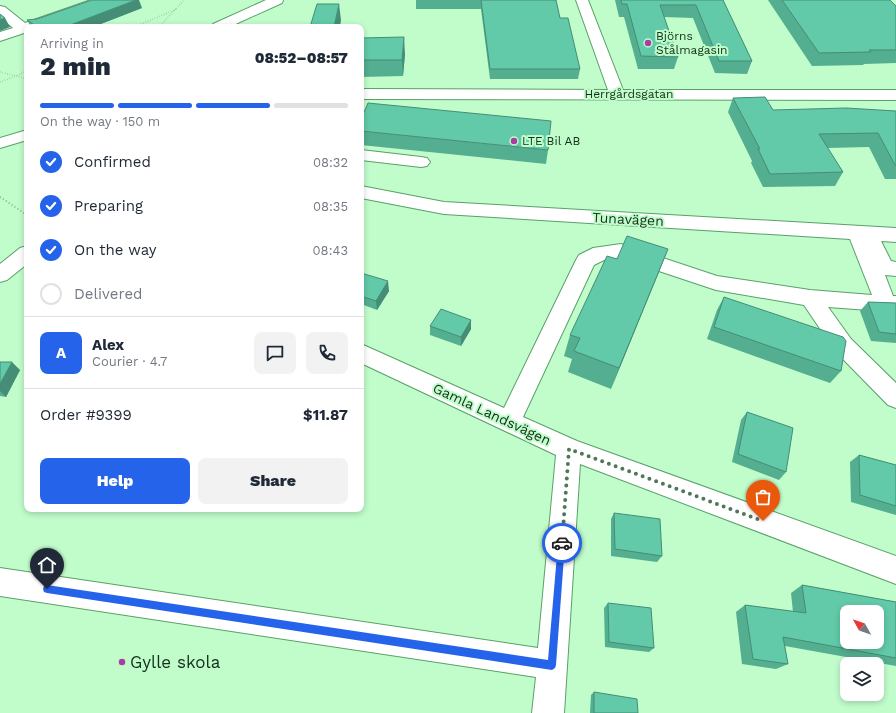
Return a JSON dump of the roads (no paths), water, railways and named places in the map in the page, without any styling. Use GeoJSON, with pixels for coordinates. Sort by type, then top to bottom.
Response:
{"type":"FeatureCollection","features":[{"type":"Feature","properties":{"kind":"street"},"geometry":{"type":"LineString","coordinates":[[37,24],[103,0]]}},
{"type":"Feature","properties":{"kind":"street"},"geometry":{"type":"LineString","coordinates":[[225,24],[277,0]]}},
{"type":"Feature","properties":{"kind":"street"},"geometry":{"type":"LineString","coordinates":[[582,0],[617,94]]}},
{"type":"Feature","properties":{"kind":"street"},"geometry":{"type":"LineString","coordinates":[[0,10],[24,27]]}},
{"type":"Feature","properties":{"kind":"street"},"geometry":{"type":"LineString","coordinates":[[0,37],[24,29]]}},
{"type":"Feature","properties":{"kind":"street","name":"Herrgårdsgatan"},"geometry":{"type":"LineString","coordinates":[[364,94],[896,95]]}},
{"type":"Feature","properties":{"kind":"street"},"geometry":{"type":"LineString","coordinates":[[0,135],[24,129]]}},
{"type":"Feature","properties":{"kind":"street"},"geometry":{"type":"LineString","coordinates":[[0,143],[24,136]]}},
{"type":"Feature","properties":{"kind":"street"},"geometry":{"type":"LineString","coordinates":[[364,155],[421,162]]}},
{"type":"Feature","properties":{"kind":"street","name":"Tunavägen"},"geometry":{"type":"LineString","coordinates":[[364,193],[444,208],[896,235]]}},
{"type":"Feature","properties":{"kind":"street"},"geometry":{"type":"LineString","coordinates":[[863,233],[884,268],[896,269]]}},
{"type":"Feature","properties":{"kind":"street"},"geometry":{"type":"LineString","coordinates":[[509,422],[586,260],[600,253],[621,251],[716,284],[810,298],[891,303],[863,233]]}},
{"type":"Feature","properties":{"kind":"street"},"geometry":{"type":"LineString","coordinates":[[0,275],[24,255]]}},
{"type":"Feature","properties":{"kind":"street"},"geometry":{"type":"LineString","coordinates":[[810,298],[843,345],[896,398]]}},
{"type":"Feature","properties":{"kind":"street","name":"Gamla Landsvägen"},"geometry":{"type":"LineString","coordinates":[[364,354],[569,449],[896,570]]}},
{"type":"Feature","properties":{"kind":"street"},"geometry":{"type":"LineString","coordinates":[[548,713],[569,449]]}},
{"type":"Feature","properties":{"kind":"street"},"geometry":{"type":"LineString","coordinates":[[0,582],[552,665]]}},
{"type":"Feature","properties":{"kind":"place","name":"Björns Stålmagasin"},"geometry":{"type":"Point","coordinates":[648,43]}},
{"type":"Feature","properties":{"kind":"place","name":"LTE Bil AB"},"geometry":{"type":"Point","coordinates":[514,141]}},
{"type":"Feature","properties":{"kind":"place","name":"Gylle skola"},"geometry":{"type":"Point","coordinates":[122,662]}}]}
